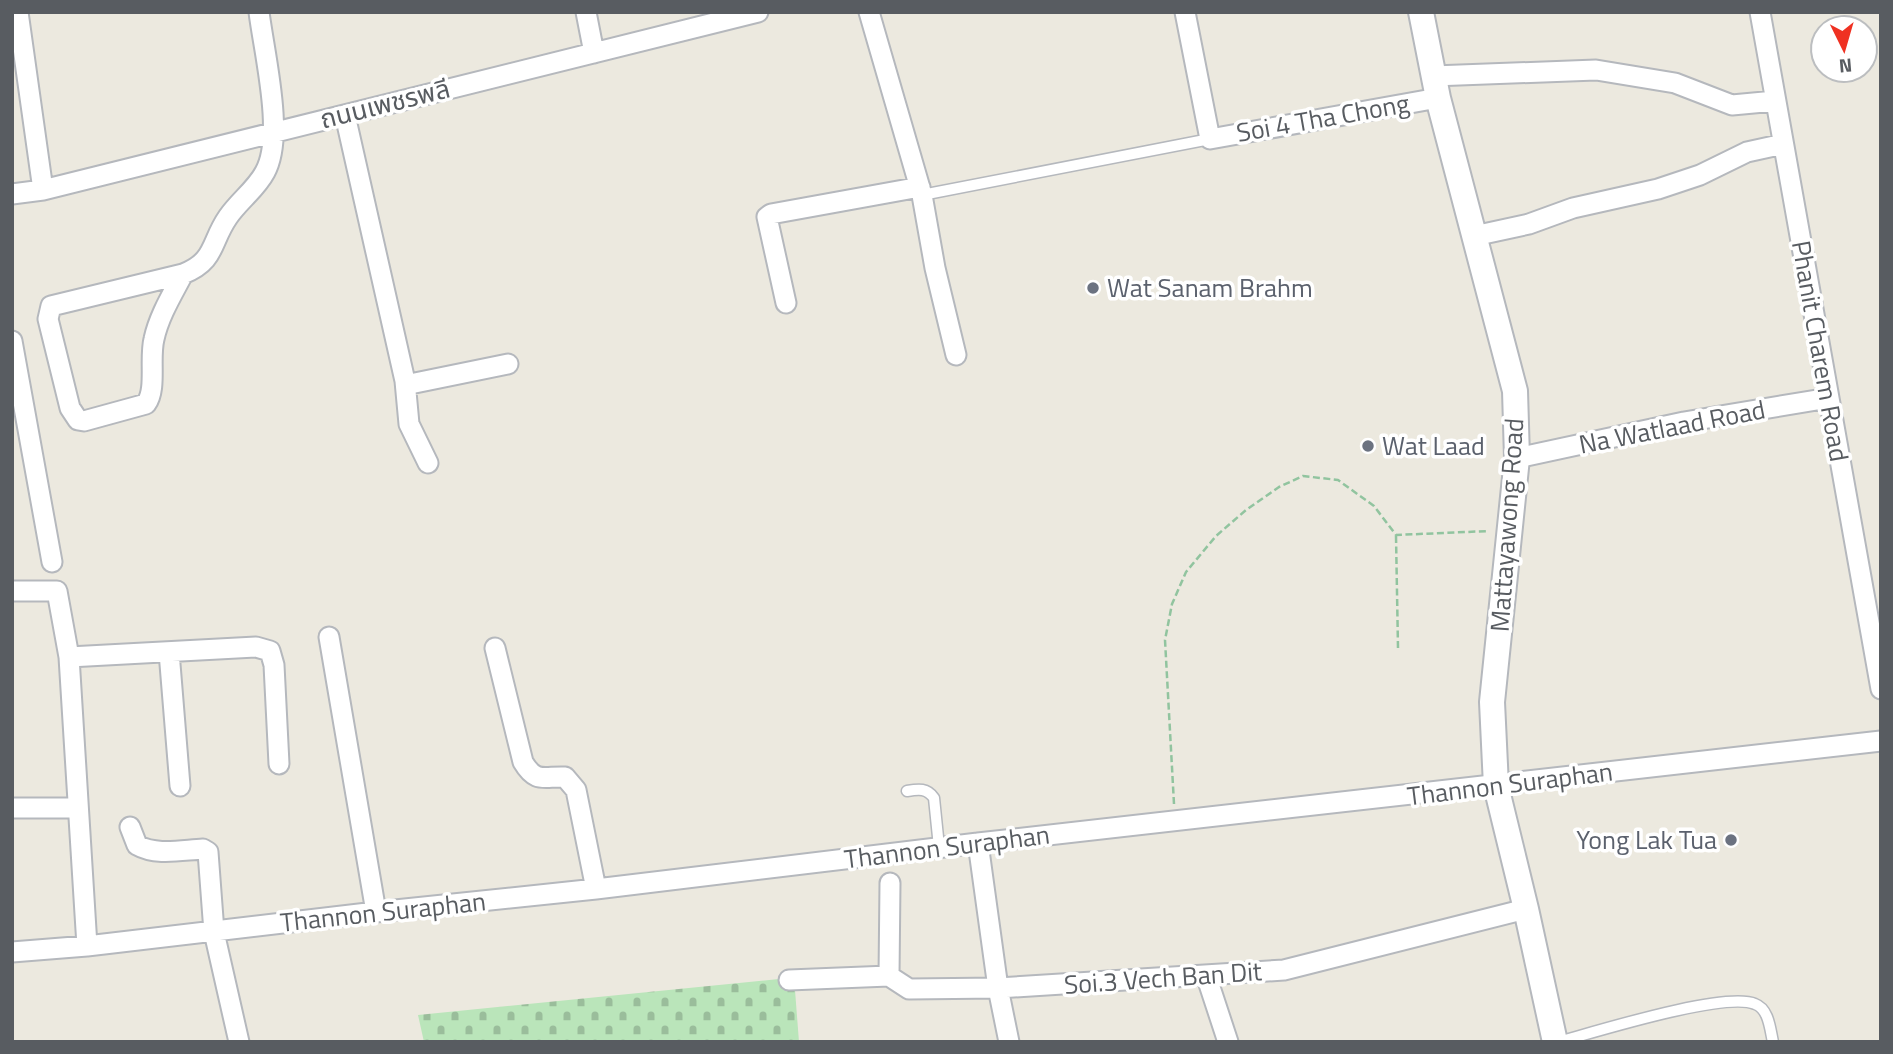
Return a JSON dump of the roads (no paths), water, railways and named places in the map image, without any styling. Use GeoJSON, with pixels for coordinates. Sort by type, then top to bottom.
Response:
{"type":"FeatureCollection","features":[{"type":"Feature","properties":{"kind":"street"},"geometry":{"type":"LineString","coordinates":[[18,12],[43,190]]}},
{"type":"Feature","properties":{"kind":"street"},"geometry":{"type":"LineString","coordinates":[[183,274],[157,327],[151,358],[152,392],[146,404],[84,421],[78,420],[70,408],[48,319],[51,306],[183,274],[197,268],[208,257],[227,218],[265,172],[275,131],[259,12]]}},
{"type":"Feature","properties":{"kind":"street"},"geometry":{"type":"LineString","coordinates":[[586,12],[594,53]]}},
{"type":"Feature","properties":{"kind":"street","name":"ถนนเพชรพลี"},"geometry":{"type":"LineString","coordinates":[[12,194],[43,190],[758,12]]}},
{"type":"Feature","properties":{"kind":"street"},"geometry":{"type":"LineString","coordinates":[[869,12],[921,191],[956,355]]}},
{"type":"Feature","properties":{"kind":"street","name":"Soi 4 Tha Chong"},"geometry":{"type":"LineString","coordinates":[[1185,12],[1210,139],[1436,87],[1596,70],[1675,83],[1732,105],[1775,102]]}},
{"type":"Feature","properties":{"kind":"street","name":"Mattayawong Road"},"geometry":{"type":"LineString","coordinates":[[1421,12],[1436,87],[1515,391],[1517,458],[1492,702],[1496,786],[1556,1042]]}},
{"type":"Feature","properties":{"kind":"street","name":"Phanit Charem Road"},"geometry":{"type":"LineString","coordinates":[[1760,12],[1829,398],[1872,595],[1881,689]]}},
{"type":"Feature","properties":{"kind":"street"},"geometry":{"type":"LineString","coordinates":[[345,114],[405,382],[409,424],[428,463]]}},
{"type":"Feature","properties":{"kind":"street"},"geometry":{"type":"LineString","coordinates":[[1474,236],[1529,224],[1573,208],[1658,189],[1700,175],[1747,152],[1783,144]]}},
{"type":"Feature","properties":{"kind":"street"},"geometry":{"type":"LineString","coordinates":[[786,303],[766,217],[771,214],[921,191]]}},
{"type":"Feature","properties":{"kind":"street"},"geometry":{"type":"LineString","coordinates":[[12,341],[16,381],[52,562]]}},
{"type":"Feature","properties":{"kind":"street"},"geometry":{"type":"LineString","coordinates":[[405,382],[410,384],[508,363]]}},
{"type":"Feature","properties":{"kind":"street","name":"Na Watlaad Road"},"geometry":{"type":"LineString","coordinates":[[1517,458],[1684,422],[1829,398]]}},
{"type":"Feature","properties":{"kind":"street"},"geometry":{"type":"LineString","coordinates":[[12,591],[57,591],[69,657],[86,946]]}},
{"type":"Feature","properties":{"kind":"street"},"geometry":{"type":"LineString","coordinates":[[329,637],[376,912]]}},
{"type":"Feature","properties":{"kind":"street"},"geometry":{"type":"LineString","coordinates":[[69,657],[256,647],[270,651],[274,665],[279,764]]}},
{"type":"Feature","properties":{"kind":"street"},"geometry":{"type":"LineString","coordinates":[[495,648],[523,762],[534,776],[565,777],[576,790],[596,890]]}},
{"type":"Feature","properties":{"kind":"street"},"geometry":{"type":"LineString","coordinates":[[170,652],[180,786]]}},
{"type":"Feature","properties":{"kind":"street","name":"Thannon Suraphan"},"geometry":{"type":"LineString","coordinates":[[12,952],[596,890],[939,847],[1881,741]]}},
{"type":"Feature","properties":{"kind":"street"},"geometry":{"type":"LineString","coordinates":[[12,807],[78,808]]}},
{"type":"Feature","properties":{"kind":"street"},"geometry":{"type":"LineString","coordinates":[[130,827],[137,845],[143,848],[159,851],[206,850],[210,857],[214,932],[239,1042]]}},
{"type":"Feature","properties":{"kind":"street"},"geometry":{"type":"LineString","coordinates":[[978,843],[998,988],[1009,1042]]}},
{"type":"Feature","properties":{"kind":"street"},"geometry":{"type":"LineString","coordinates":[[789,980],[889,976],[890,883]]}},
{"type":"Feature","properties":{"kind":"street","name":"Soi.3 Vech Ban Dit"},"geometry":{"type":"LineString","coordinates":[[889,976],[909,989],[998,988],[1284,970],[1526,909]]}},
{"type":"Feature","properties":{"kind":"street"},"geometry":{"type":"LineString","coordinates":[[1206,975],[1228,1042]]}},
{"type":"Feature","properties":{"kind":"lane"},"geometry":{"type":"LineString","coordinates":[[921,191],[1210,139]]}},
{"type":"Feature","properties":{"kind":"lane"},"geometry":{"type":"LineString","coordinates":[[907,791],[920,788],[934,798],[939,847]]}},
{"type":"Feature","properties":{"kind":"lane"},"geometry":{"type":"LineString","coordinates":[[1556,1042],[1699,1005],[1735,1001],[1755,1003],[1762,1009],[1766,1014],[1773,1042]]}},
{"type":"Feature","properties":{"kind":"place","name":"Wat Sanam Brahm"},"geometry":{"type":"Point","coordinates":[1093,288]}},
{"type":"Feature","properties":{"kind":"place","name":"Wat Laad"},"geometry":{"type":"Point","coordinates":[1368,446]}},
{"type":"Feature","properties":{"kind":"place","name":"Yong Lak Tua"},"geometry":{"type":"Point","coordinates":[1731,840]}}]}
